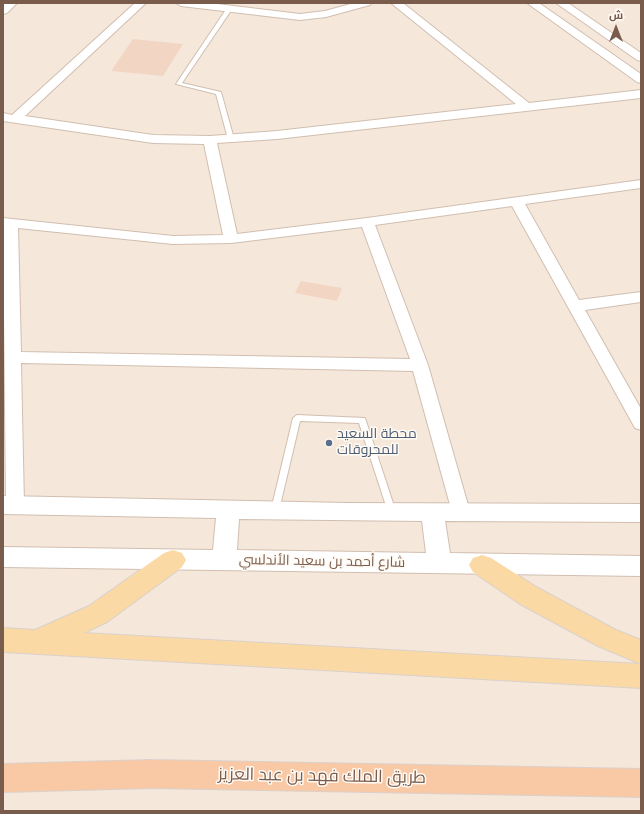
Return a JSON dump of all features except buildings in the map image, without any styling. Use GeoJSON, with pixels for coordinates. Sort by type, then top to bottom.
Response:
{"type":"FeatureCollection","features":[{"type":"Feature","properties":{"kind":"highway","name":"طريق الملك فهد بن عبد العزيز"},"geometry":{"type":"LineString","coordinates":[[3,778],[152,774],[641,783]]}},
{"type":"Feature","properties":{"kind":"main road"},"geometry":{"type":"LineString","coordinates":[[35,642],[98,614],[172,560]]}},
{"type":"Feature","properties":{"kind":"main road"},"geometry":{"type":"LineString","coordinates":[[482,565],[529,596],[607,638],[641,652]]}},
{"type":"Feature","properties":{"kind":"main road"},"geometry":{"type":"LineString","coordinates":[[3,640],[641,676]]}},
{"type":"Feature","properties":{"kind":"street"},"geometry":{"type":"LineString","coordinates":[[3,10],[12,3]]}},
{"type":"Feature","properties":{"kind":"street"},"geometry":{"type":"LineString","coordinates":[[9,118],[141,3]]}},
{"type":"Feature","properties":{"kind":"street"},"geometry":{"type":"LineString","coordinates":[[181,3],[300,17],[326,14],[366,3]]}},
{"type":"Feature","properties":{"kind":"street"},"geometry":{"type":"LineString","coordinates":[[396,3],[527,107]]}},
{"type":"Feature","properties":{"kind":"street"},"geometry":{"type":"LineString","coordinates":[[532,3],[641,79]]}},
{"type":"Feature","properties":{"kind":"street"},"geometry":{"type":"LineString","coordinates":[[561,3],[641,58]]}},
{"type":"Feature","properties":{"kind":"street"},"geometry":{"type":"LineString","coordinates":[[9,118],[153,139],[210,140],[284,134],[641,94]]}},
{"type":"Feature","properties":{"kind":"street"},"geometry":{"type":"LineString","coordinates":[[210,140],[231,239]]}},
{"type":"Feature","properties":{"kind":"street"},"geometry":{"type":"LineString","coordinates":[[641,184],[367,222],[231,239],[173,240],[7,223],[14,357],[9,505],[392,512],[641,513]]}},
{"type":"Feature","properties":{"kind":"street"},"geometry":{"type":"LineString","coordinates":[[516,201],[641,424]]}},
{"type":"Feature","properties":{"kind":"street"},"geometry":{"type":"LineString","coordinates":[[367,222],[420,365],[461,512]]}},
{"type":"Feature","properties":{"kind":"street"},"geometry":{"type":"LineString","coordinates":[[576,306],[641,297]]}},
{"type":"Feature","properties":{"kind":"street"},"geometry":{"type":"LineString","coordinates":[[14,357],[420,365]]}},
{"type":"Feature","properties":{"kind":"street"},"geometry":{"type":"LineString","coordinates":[[224,561],[228,509]]}},
{"type":"Feature","properties":{"kind":"street"},"geometry":{"type":"LineString","coordinates":[[432,512],[440,564]]}},
{"type":"Feature","properties":{"kind":"street","name":"شارع أحمد بن سعيد الأندلسي"},"geometry":{"type":"LineString","coordinates":[[3,557],[482,565],[641,566]]}},
{"type":"Feature","properties":{"kind":"lane"},"geometry":{"type":"LineString","coordinates":[[229,9],[179,84],[219,92],[231,139]]}},
{"type":"Feature","properties":{"kind":"lane"},"geometry":{"type":"LineString","coordinates":[[275,510],[297,418],[362,420],[392,512]]}},
{"type":"Feature","properties":{"kind":"shaded area"},"geometry":{"type":"Polygon","coordinates":[[[3,3],[641,3],[641,811],[3,811],[3,3]]]}},
{"type":"Feature","properties":{"kind":"place","name":"محطة السعيد للمحروقات"},"geometry":{"type":"Point","coordinates":[329,443]}}]}
